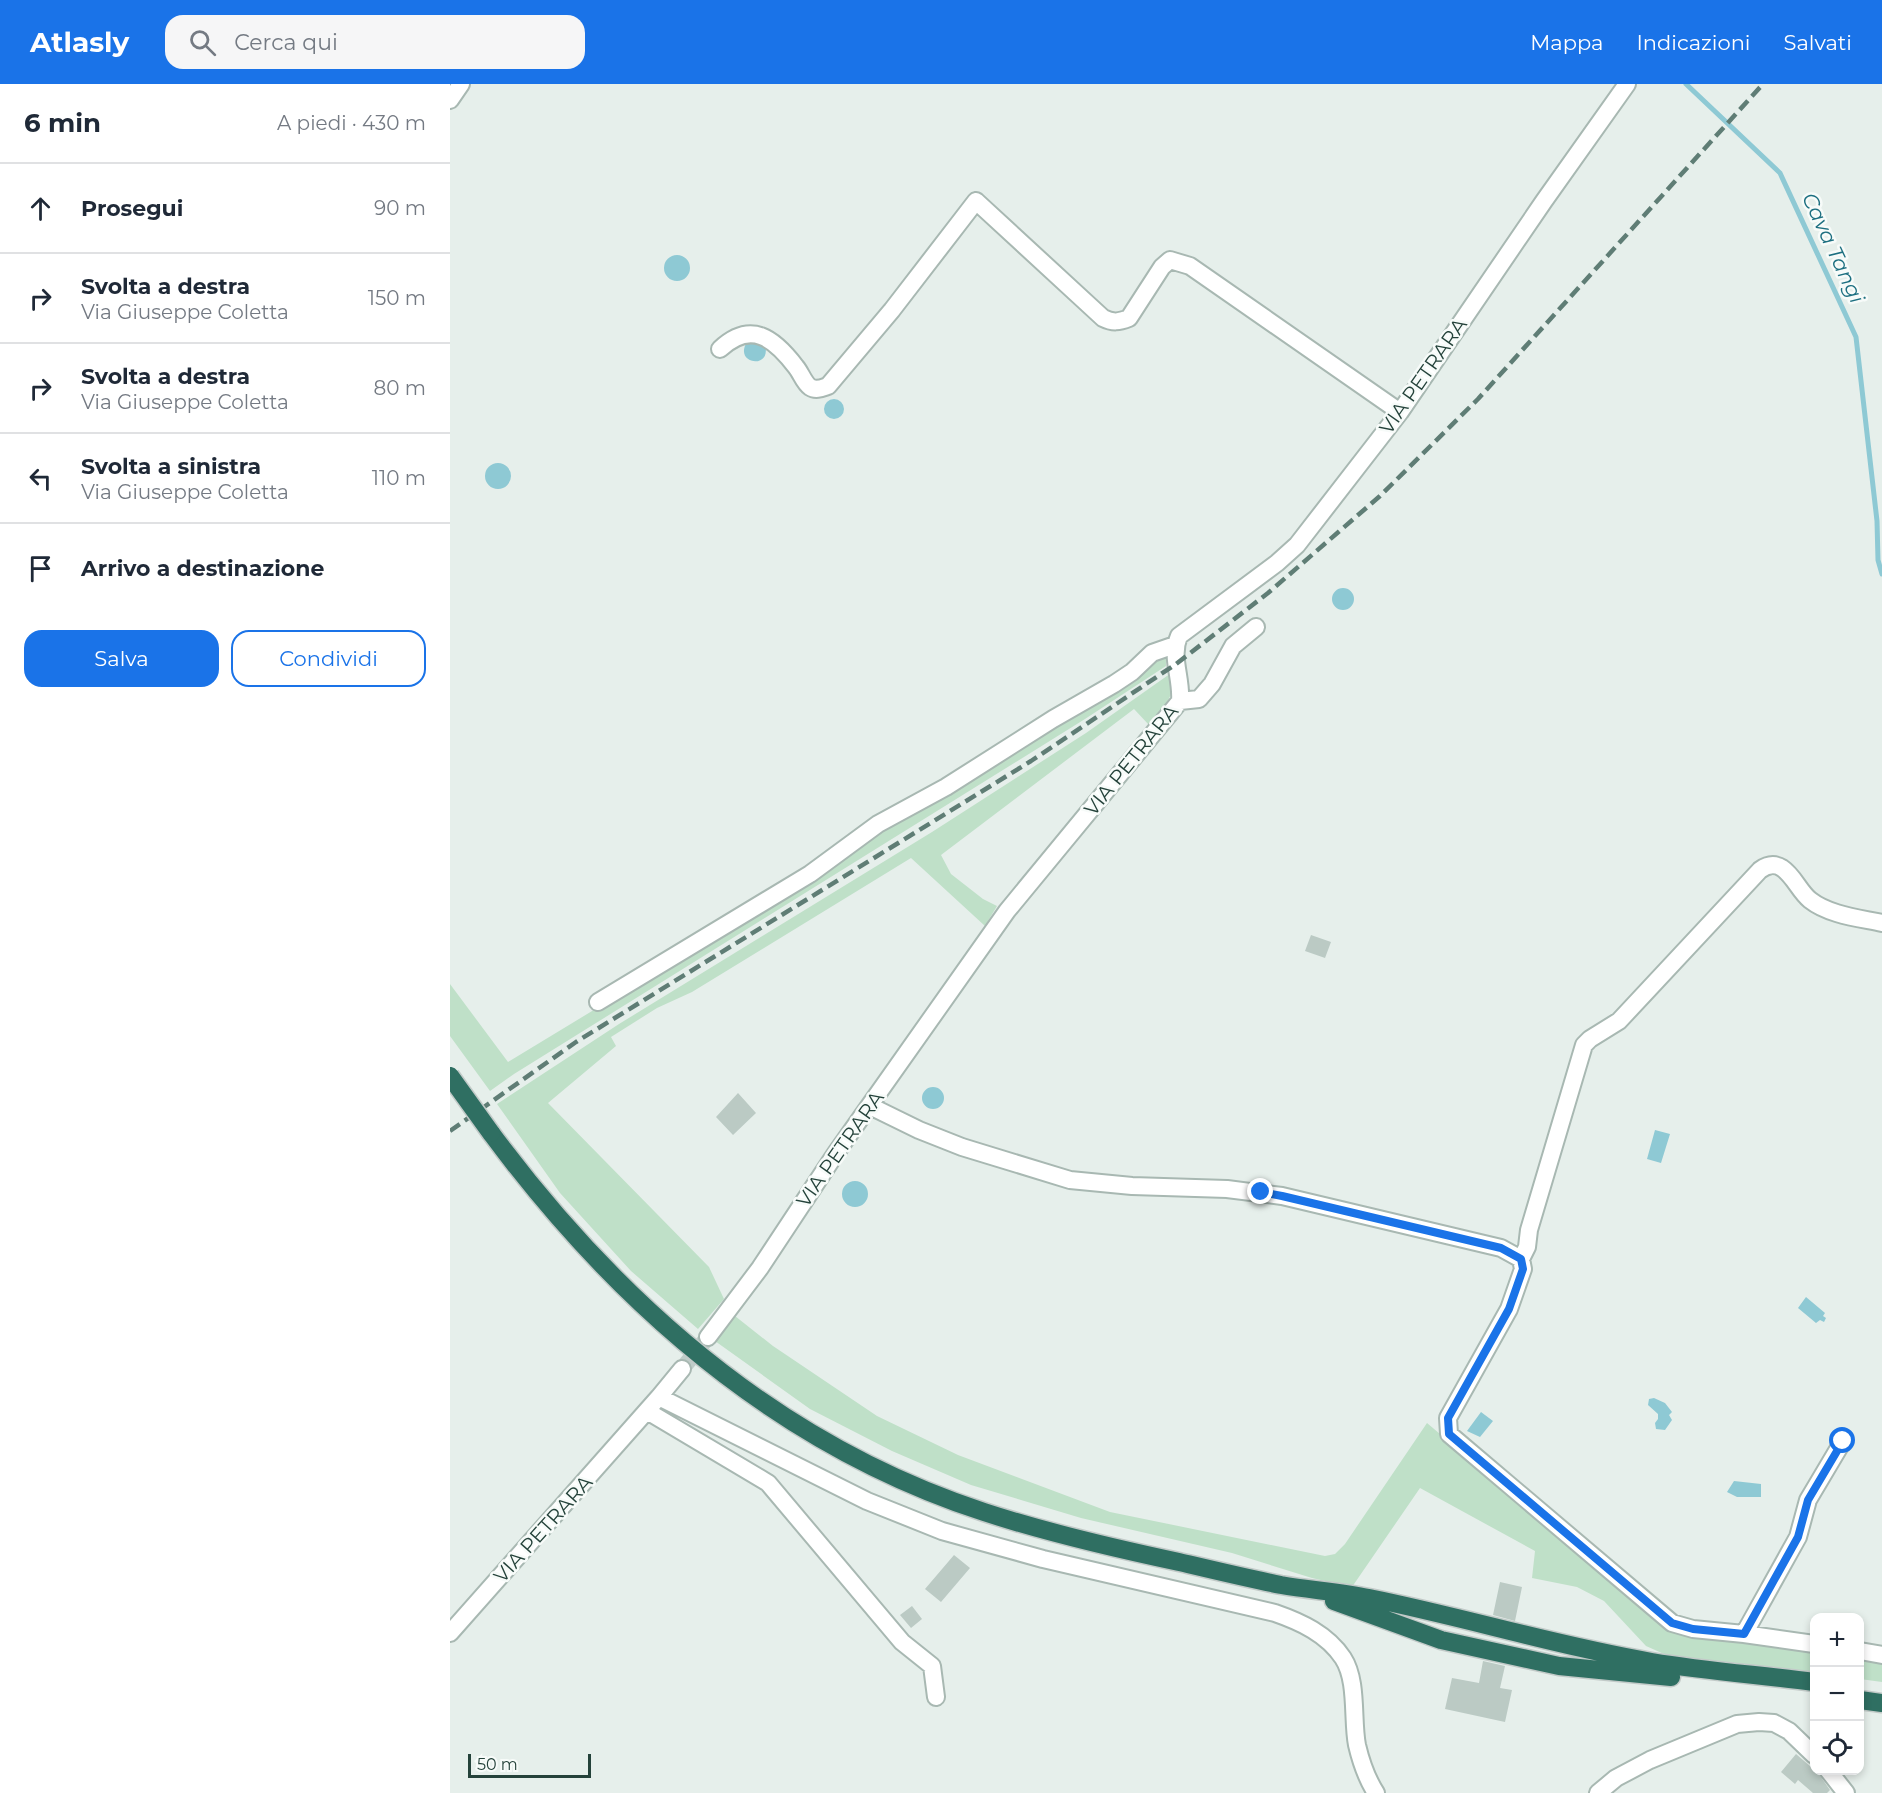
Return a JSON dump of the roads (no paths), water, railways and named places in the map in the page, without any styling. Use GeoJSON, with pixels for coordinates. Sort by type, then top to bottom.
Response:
{"type":"FeatureCollection","features":[{"type":"Feature","properties":{"kind":"highway"},"geometry":{"type":"LineString","coordinates":[[450,1076],[532,1189],[647,1311],[738,1385],[821,1438],[883,1471],[983,1512],[1053,1533],[1281,1585],[1362,1610],[1441,1640],[1559,1666],[1650,1674],[1810,1694]]}},
{"type":"Feature","properties":{"kind":"highway"},"geometry":{"type":"LineString","coordinates":[[1281,1585],[1366,1597],[1652,1662],[1810,1681]]}},
{"type":"Feature","properties":{"kind":"highway"},"geometry":{"type":"LineString","coordinates":[[1864,1688],[1882,1690]]}},
{"type":"Feature","properties":{"kind":"highway"},"geometry":{"type":"LineString","coordinates":[[1864,1701],[1882,1703]]}},
{"type":"Feature","properties":{"kind":"street"},"geometry":{"type":"LineString","coordinates":[[450,99],[462,84]]}},
{"type":"Feature","properties":{"kind":"street","name":"VIA PETRARA"},"geometry":{"type":"LineString","coordinates":[[708,1337],[760,1268],[836,1153],[1007,911],[1180,701],[1181,692],[1174,654],[1179,636],[1277,563],[1297,545],[1400,412],[1627,84]]}},
{"type":"Feature","properties":{"kind":"street"},"geometry":{"type":"LineString","coordinates":[[720,349],[731,339],[748,334],[761,334],[796,366],[810,387],[819,390],[828,386],[892,310],[976,201],[1110,322],[1120,322],[1130,318],[1162,267],[1170,260],[1179,261],[1190,266],[1400,412]]}},
{"type":"Feature","properties":{"kind":"street"},"geometry":{"type":"LineString","coordinates":[[1180,701],[1199,699],[1212,684],[1233,646],[1256,627]]}},
{"type":"Feature","properties":{"kind":"street"},"geometry":{"type":"LineString","coordinates":[[598,1002],[810,874],[878,824],[946,787],[1053,719],[1114,684],[1132,672],[1152,653],[1175,645]]}},
{"type":"Feature","properties":{"kind":"street"},"geometry":{"type":"LineString","coordinates":[[1810,1643],[1693,1629],[1672,1623],[1449,1434],[1448,1418],[1509,1309],[1523,1269],[1521,1259],[1527,1247],[1529,1230],[1584,1045],[1619,1022],[1760,870],[1767,866],[1775,865],[1782,868],[1811,901],[1825,908],[1882,923]]}},
{"type":"Feature","properties":{"kind":"street"},"geometry":{"type":"LineString","coordinates":[[870,1106],[919,1130],[962,1147],[1070,1180],[1132,1186],[1227,1189],[1282,1196],[1501,1248],[1521,1259]]}},
{"type":"Feature","properties":{"kind":"street","name":"VIA PETRARA"},"geometry":{"type":"LineString","coordinates":[[450,1633],[682,1369]]}},
{"type":"Feature","properties":{"kind":"street"},"geometry":{"type":"LineString","coordinates":[[659,1397],[867,1502],[942,1531],[1043,1559],[1275,1613],[1299,1621],[1326,1639],[1344,1659],[1353,1696],[1357,1744],[1376,1793]]}},
{"type":"Feature","properties":{"kind":"street"},"geometry":{"type":"LineString","coordinates":[[647,1411],[768,1483],[902,1642],[932,1666],[936,1697]]}},
{"type":"Feature","properties":{"kind":"street"},"geometry":{"type":"LineString","coordinates":[[1744,1634],[1798,1537],[1808,1500],[1843,1441]]}},
{"type":"Feature","properties":{"kind":"street"},"geometry":{"type":"LineString","coordinates":[[1864,1652],[1882,1655]]}},
{"type":"Feature","properties":{"kind":"street"},"geometry":{"type":"LineString","coordinates":[[1598,1793],[1616,1778],[1650,1760],[1737,1724],[1774,1723],[1789,1731],[1810,1750]]}},
{"type":"Feature","properties":{"kind":"street"},"geometry":{"type":"LineString","coordinates":[[1832,1775],[1846,1793]]}},
{"type":"Feature","properties":{"kind":"water"},"geometry":{"type":"Polygon","coordinates":[[[677,255],[687,258],[690,268],[687,278],[677,281],[667,278],[664,268],[667,258],[677,255]]]}},
{"type":"Feature","properties":{"kind":"water"},"geometry":{"type":"Polygon","coordinates":[[[747,342],[765,345],[766,353],[763,358],[759,361],[748,359],[744,349],[747,342]]]}},
{"type":"Feature","properties":{"kind":"water"},"geometry":{"type":"Polygon","coordinates":[[[830,399],[838,399],[844,405],[844,413],[838,419],[830,419],[824,413],[824,405],[830,399]]]}},
{"type":"Feature","properties":{"kind":"water"},"geometry":{"type":"Polygon","coordinates":[[[498,463],[507,467],[511,476],[507,485],[498,489],[489,485],[485,476],[489,467],[498,463]]]}},
{"type":"Feature","properties":{"kind":"water"},"geometry":{"type":"Polygon","coordinates":[[[1343,588],[1351,591],[1354,599],[1351,607],[1343,610],[1335,607],[1332,599],[1335,591],[1343,588]]]}},
{"type":"Feature","properties":{"kind":"water"},"geometry":{"type":"Polygon","coordinates":[[[933,1087],[941,1090],[944,1098],[941,1106],[933,1109],[925,1106],[922,1098],[925,1090],[933,1087]]]}},
{"type":"Feature","properties":{"kind":"water"},"geometry":{"type":"Polygon","coordinates":[[[1655,1130],[1670,1134],[1661,1163],[1647,1159],[1655,1130]]]}},
{"type":"Feature","properties":{"kind":"water"},"geometry":{"type":"Polygon","coordinates":[[[855,1181],[864,1185],[868,1194],[864,1203],[855,1207],[846,1203],[842,1194],[846,1185],[855,1181]]]}},
{"type":"Feature","properties":{"kind":"water"},"geometry":{"type":"Polygon","coordinates":[[[1806,1297],[1825,1313],[1824,1322],[1820,1320],[1816,1323],[1798,1308],[1806,1297]]]}},
{"type":"Feature","properties":{"kind":"water"},"geometry":{"type":"Polygon","coordinates":[[[1654,1398],[1665,1403],[1672,1412],[1669,1415],[1672,1420],[1665,1430],[1656,1429],[1658,1414],[1648,1405],[1649,1399],[1654,1398]]]}},
{"type":"Feature","properties":{"kind":"water"},"geometry":{"type":"Polygon","coordinates":[[[1481,1412],[1493,1421],[1480,1437],[1467,1431],[1481,1412]]]}},
{"type":"Feature","properties":{"kind":"water"},"geometry":{"type":"Polygon","coordinates":[[[1734,1481],[1761,1484],[1761,1497],[1737,1497],[1727,1492],[1734,1481]]]}},
{"type":"Feature","properties":{"kind":"waterway","name":"Cava Tangi"},"geometry":{"type":"LineString","coordinates":[[1686,84],[1780,173],[1856,337],[1877,521],[1878,560],[1882,574]]}},
{"type":"Feature","properties":{"kind":"tunnel"},"geometry":{"type":"LineString","coordinates":[[682,1369],[708,1337]]}},
{"type":"Feature","properties":{"kind":"railway"},"geometry":{"type":"LineString","coordinates":[[450,1131],[576,1042],[1031,761],[1176,664],[1268,593],[1380,496],[1478,399],[1763,84]]}}]}
